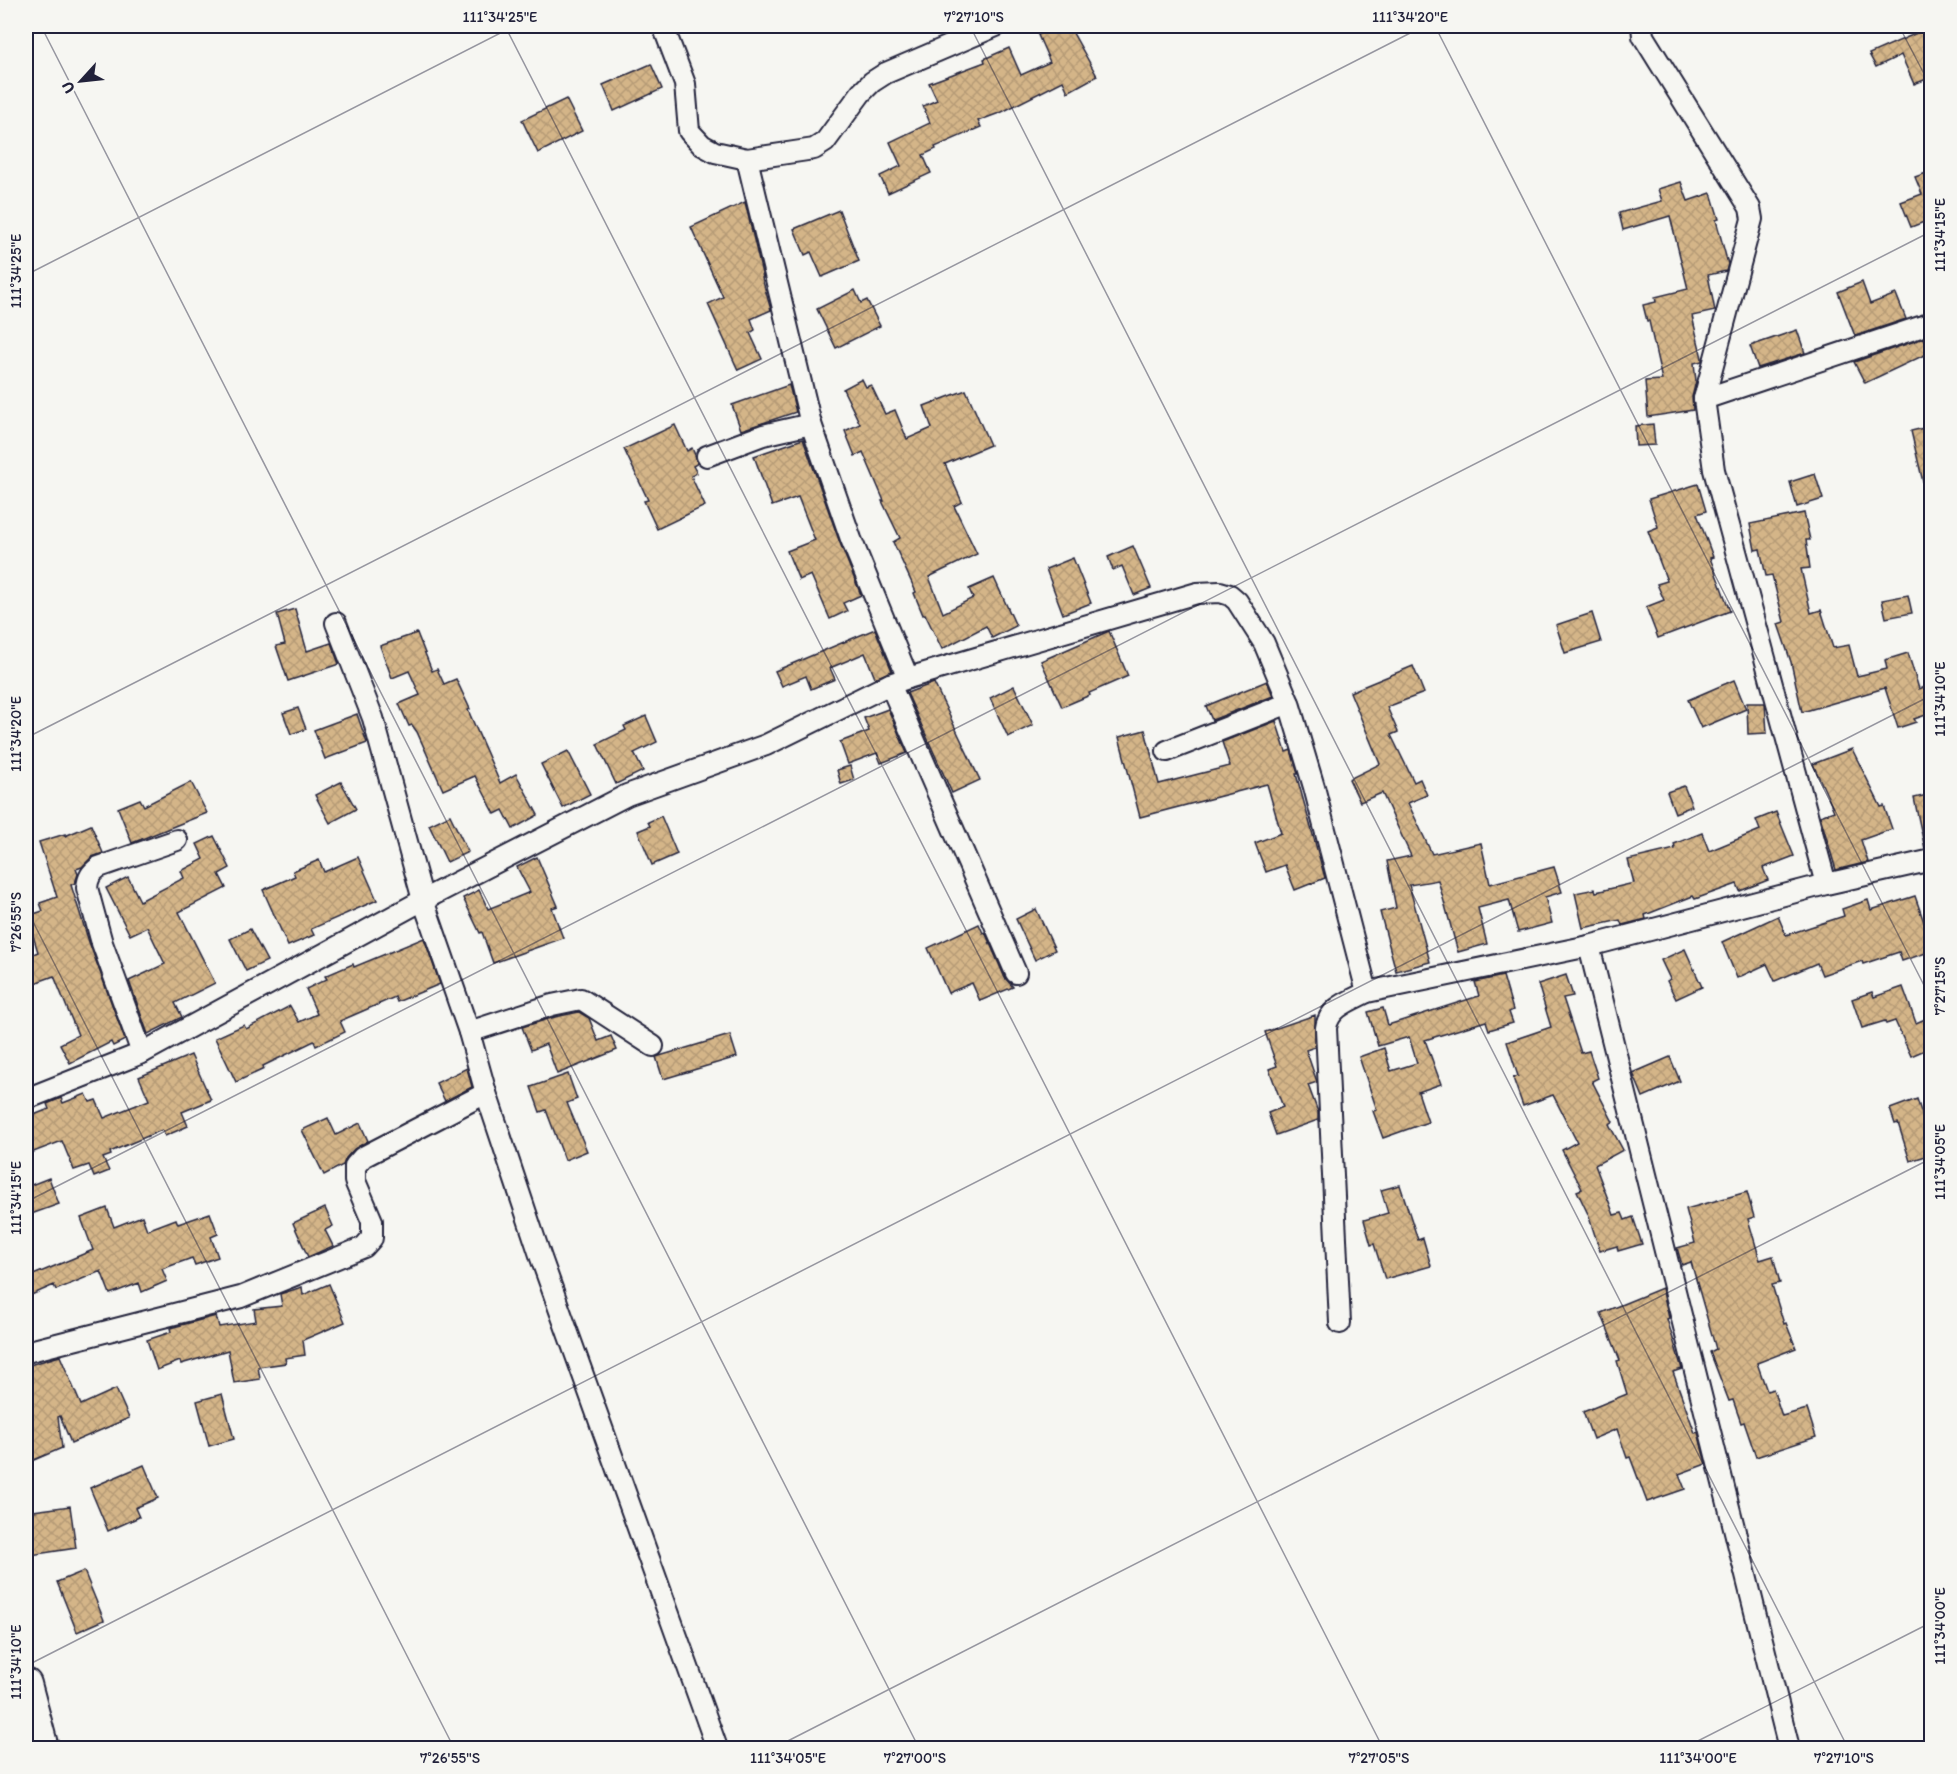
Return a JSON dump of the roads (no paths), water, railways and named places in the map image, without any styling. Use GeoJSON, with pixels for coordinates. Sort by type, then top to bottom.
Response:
{"type":"FeatureCollection","features":[{"type":"Feature","properties":{"kind":"highway"},"geometry":{"type":"LineString","coordinates":[[26,1684],[43,1749]]}},
{"type":"Feature","properties":{"kind":"street"},"geometry":{"type":"LineString","coordinates":[[663,26],[685,84],[689,131],[702,145],[715,152],[747,159],[814,148],[825,142],[861,93],[872,82],[886,73],[996,26]]}},
{"type":"Feature","properties":{"kind":"street"},"geometry":{"type":"LineString","coordinates":[[1641,26],[1643,36],[1750,208],[1752,219],[1704,399],[1714,470],[1826,884]]}},
{"type":"Feature","properties":{"kind":"street"},"geometry":{"type":"LineString","coordinates":[[747,159],[811,424],[899,681],[1016,973]]}},
{"type":"Feature","properties":{"kind":"street"},"geometry":{"type":"LineString","coordinates":[[1704,399],[1932,323]]}},
{"type":"Feature","properties":{"kind":"street"},"geometry":{"type":"LineString","coordinates":[[707,456],[763,435],[811,424]]}},
{"type":"Feature","properties":{"kind":"street"},"geometry":{"type":"LineString","coordinates":[[26,1099],[142,1053],[423,900],[627,795],[766,745],[899,681],[1197,593],[1220,592],[1230,595],[1237,601],[1264,643],[1289,703],[1314,787],[1366,992]]}},
{"type":"Feature","properties":{"kind":"street"},"geometry":{"type":"LineString","coordinates":[[336,623],[373,718],[423,900],[469,1032],[486,1093],[545,1269],[717,1749]]}},
{"type":"Feature","properties":{"kind":"street"},"geometry":{"type":"LineString","coordinates":[[1167,751],[1289,703]]}},
{"type":"Feature","properties":{"kind":"street"},"geometry":{"type":"LineString","coordinates":[[142,1053],[102,943],[87,888],[88,879],[99,867],[177,840]]}},
{"type":"Feature","properties":{"kind":"street"},"geometry":{"type":"LineString","coordinates":[[1340,1323],[1326,1028],[1328,1018],[1334,1010],[1366,992],[1589,946],[1826,884],[1932,860]]}},
{"type":"Feature","properties":{"kind":"street"},"geometry":{"type":"LineString","coordinates":[[1589,946],[1789,1749]]}},
{"type":"Feature","properties":{"kind":"street"},"geometry":{"type":"LineString","coordinates":[[469,1032],[552,1005],[581,999],[653,1046]]}},
{"type":"Feature","properties":{"kind":"street"},"geometry":{"type":"LineString","coordinates":[[26,1352],[241,1297],[364,1246],[372,1238],[372,1221],[356,1181],[355,1166],[363,1157],[486,1093]]}}]}
